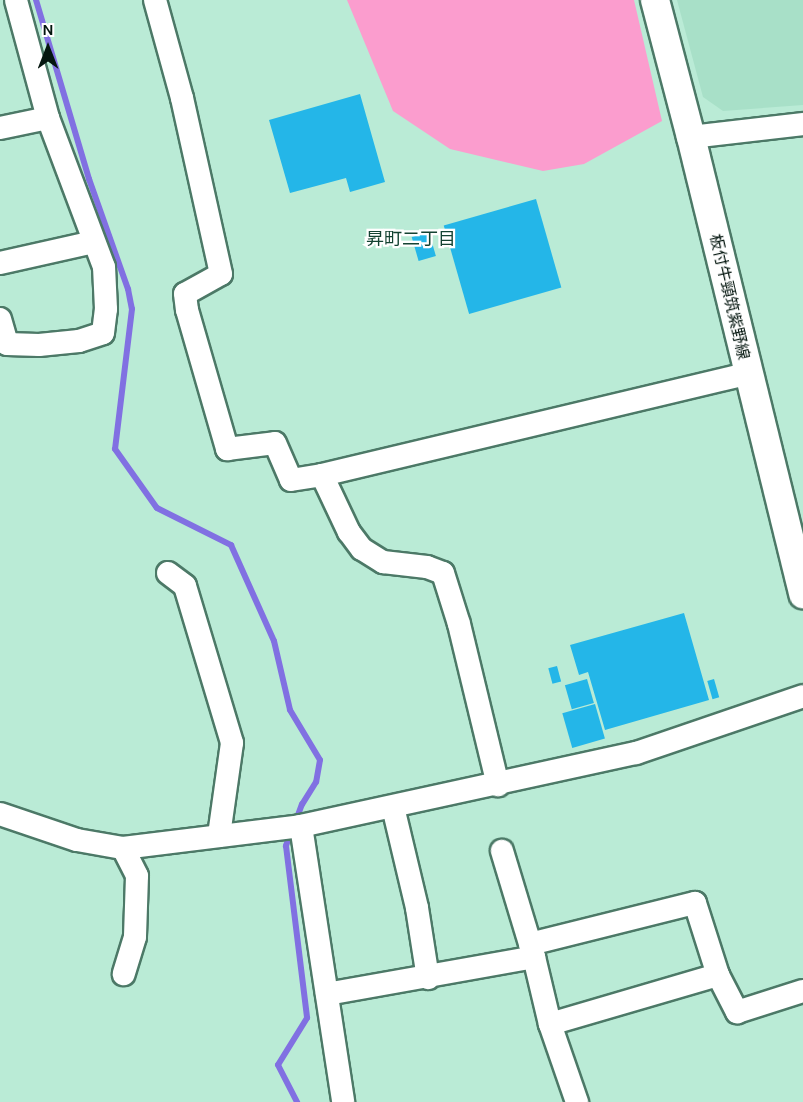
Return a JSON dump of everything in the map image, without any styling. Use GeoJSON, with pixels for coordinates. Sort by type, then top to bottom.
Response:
{"type":"FeatureCollection","features":[{"type":"Feature","properties":{"kind":"main road","name":"板付牛頸筑紫野線"},"geometry":{"type":"LineString","coordinates":[[655,0],[691,137],[747,374],[803,594]]}},
{"type":"Feature","properties":{"kind":"street"},"geometry":{"type":"LineString","coordinates":[[0,319],[7,344],[39,345],[79,340],[103,333],[106,309],[104,267],[48,118],[16,0]]}},
{"type":"Feature","properties":{"kind":"street"},"geometry":{"type":"LineString","coordinates":[[154,0],[182,98],[221,274],[186,294],[187,310],[227,449],[275,443],[291,480],[322,475],[747,374]]}},
{"type":"Feature","properties":{"kind":"street"},"geometry":{"type":"LineString","coordinates":[[0,128],[48,118]]}},
{"type":"Feature","properties":{"kind":"street"},"geometry":{"type":"LineString","coordinates":[[691,137],[803,124]]}},
{"type":"Feature","properties":{"kind":"street"},"geometry":{"type":"LineString","coordinates":[[0,262],[94,242]]}},
{"type":"Feature","properties":{"kind":"street"},"geometry":{"type":"LineString","coordinates":[[322,475],[349,532],[362,549],[383,562],[427,567],[443,573],[459,624],[498,785]]}},
{"type":"Feature","properties":{"kind":"street"},"geometry":{"type":"LineString","coordinates":[[168,573],[186,586],[232,743],[219,836]]}},
{"type":"Feature","properties":{"kind":"street"},"geometry":{"type":"LineString","coordinates":[[0,814],[76,840],[123,848],[301,826],[498,785],[636,753],[803,696]]}},
{"type":"Feature","properties":{"kind":"street"},"geometry":{"type":"LineString","coordinates":[[393,807],[417,908],[428,978]]}},
{"type":"Feature","properties":{"kind":"street"},"geometry":{"type":"LineString","coordinates":[[301,826],[343,1102]]}},
{"type":"Feature","properties":{"kind":"street"},"geometry":{"type":"LineString","coordinates":[[123,848],[136,876],[135,937],[124,974]]}},
{"type":"Feature","properties":{"kind":"street"},"geometry":{"type":"LineString","coordinates":[[502,851],[532,951],[550,1023],[577,1102]]}},
{"type":"Feature","properties":{"kind":"street"},"geometry":{"type":"LineString","coordinates":[[327,994],[428,978],[532,951],[694,903],[718,975],[737,1012],[803,992]]}},
{"type":"Feature","properties":{"kind":"street"},"geometry":{"type":"LineString","coordinates":[[550,1023],[718,975]]}},
{"type":"Feature","properties":{"kind":"shaded area"},"geometry":{"type":"Polygon","coordinates":[[[347,0],[634,0],[662,121],[584,164],[543,171],[450,149],[393,111],[347,0]]]}},
{"type":"Feature","properties":{"kind":"shaded area"},"geometry":{"type":"Polygon","coordinates":[[[677,0],[803,0],[803,105],[723,111],[703,97],[677,0]]]}},
{"type":"Feature","properties":{"kind":"building"},"geometry":{"type":"Polygon","coordinates":[[[360,94],[385,182],[350,192],[346,178],[290,193],[269,120],[360,94]]]}},
{"type":"Feature","properties":{"kind":"building"},"geometry":{"type":"Polygon","coordinates":[[[536,199],[561,287],[469,314],[444,225],[536,199]]]}},
{"type":"Feature","properties":{"kind":"building"},"geometry":{"type":"Polygon","coordinates":[[[429,232],[436,256],[419,261],[412,237],[429,232]]]}},
{"type":"Feature","properties":{"kind":"building"},"geometry":{"type":"Polygon","coordinates":[[[684,613],[709,700],[605,730],[588,672],[579,675],[570,645],[684,613]]]}},
{"type":"Feature","properties":{"kind":"building"},"geometry":{"type":"Polygon","coordinates":[[[557,666],[561,681],[552,684],[548,668],[557,666]]]}},
{"type":"Feature","properties":{"kind":"building"},"geometry":{"type":"Polygon","coordinates":[[[587,679],[594,703],[572,709],[565,685],[587,679]]]}},
{"type":"Feature","properties":{"kind":"building"},"geometry":{"type":"Polygon","coordinates":[[[714,679],[719,697],[713,699],[707,681],[714,679]]]}},
{"type":"Feature","properties":{"kind":"building"},"geometry":{"type":"Polygon","coordinates":[[[595,704],[605,739],[572,748],[562,713],[595,704]]]}},
{"type":"Feature","properties":{"kind":"waterway"},"geometry":{"type":"LineString","coordinates":[[36,0],[89,179],[128,289],[132,309],[115,449],[157,508],[231,545],[274,641],[290,710],[320,760],[316,782],[302,804],[295,823]]}},
{"type":"Feature","properties":{"kind":"waterway"},"geometry":{"type":"LineString","coordinates":[[291,832],[286,846],[307,1018],[278,1065],[297,1102]]}},
{"type":"Feature","properties":{"kind":"district","name":"昇町二丁目"},"geometry":{"type":"Point","coordinates":[411,239]}}]}
